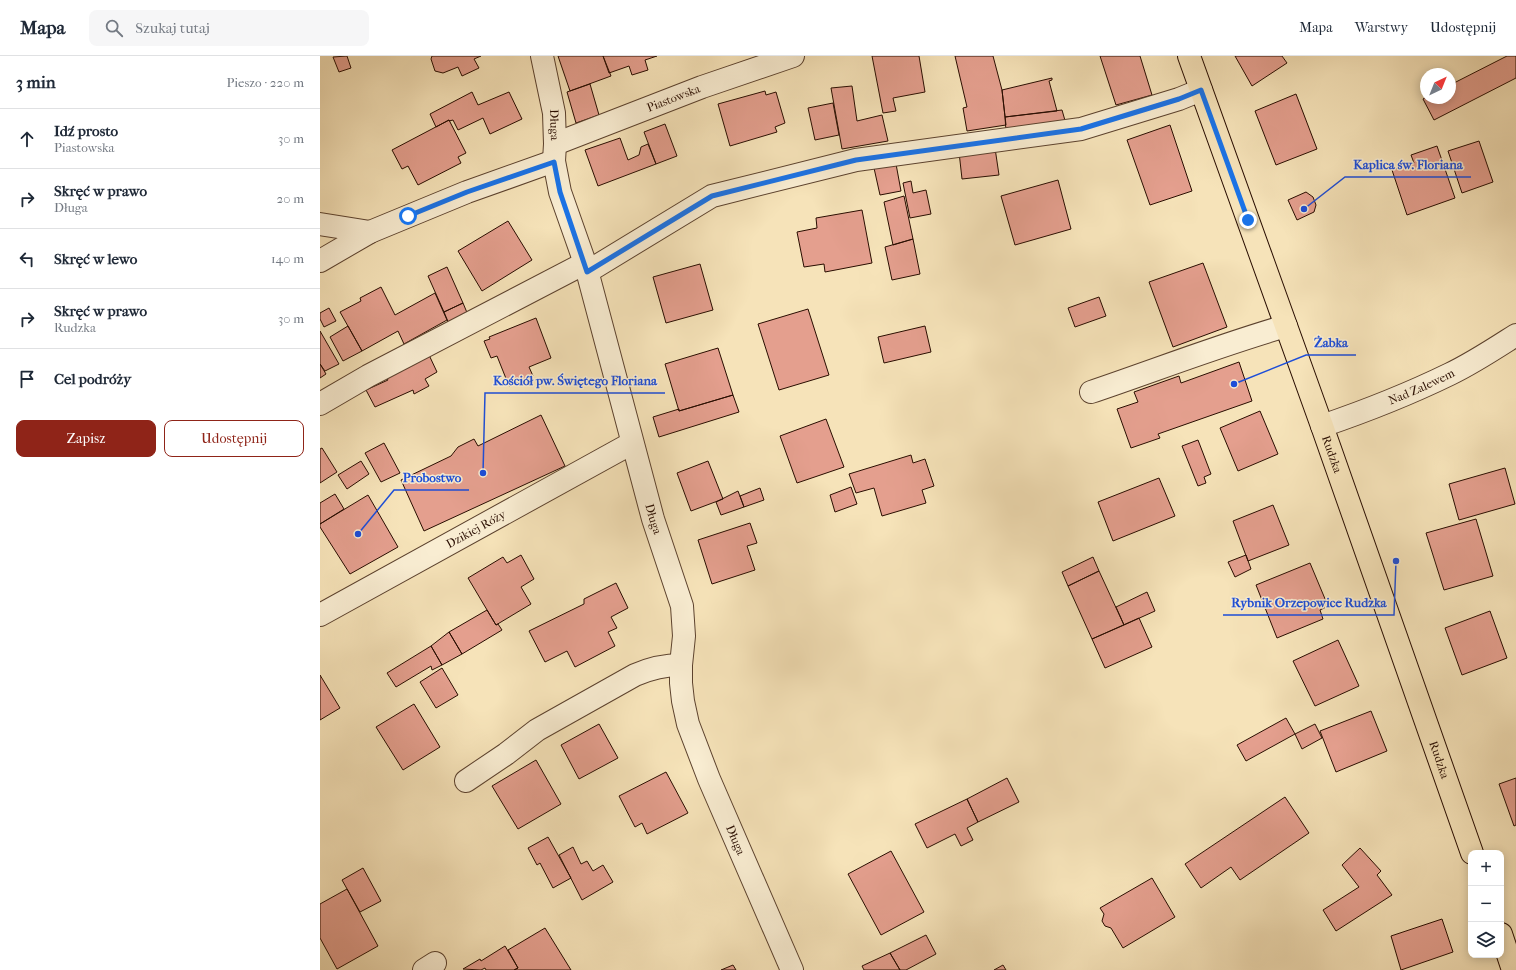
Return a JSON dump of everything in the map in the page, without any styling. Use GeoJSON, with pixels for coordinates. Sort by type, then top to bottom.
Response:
{"type":"FeatureCollection","features":[{"type":"Feature","properties":{"kind":"main road","name":"Rudzka"},"geometry":{"type":"LineString","coordinates":[[1189,56],[1322,426],[1471,850]]}},
{"type":"Feature","properties":{"kind":"main road"},"geometry":{"type":"LineString","coordinates":[[1504,943],[1513,970]]}},
{"type":"Feature","properties":{"kind":"street","name":"Długa"},"geometry":{"type":"LineString","coordinates":[[542,56],[554,113],[555,153],[560,192],[586,268],[653,519],[682,606],[684,636],[681,665],[683,700],[688,724],[709,779],[792,970]]}},
{"type":"Feature","properties":{"kind":"street","name":"Piastowska"},"geometry":{"type":"LineString","coordinates":[[320,261],[370,232],[467,192],[702,87],[793,56]]}},
{"type":"Feature","properties":{"kind":"street"},"geometry":{"type":"LineString","coordinates":[[320,404],[368,376],[586,268],[712,196],[856,160],[1081,129],[1179,99],[1201,90]]}},
{"type":"Feature","properties":{"kind":"street"},"geometry":{"type":"LineString","coordinates":[[320,224],[370,232]]}},
{"type":"Feature","properties":{"kind":"street"},"geometry":{"type":"LineString","coordinates":[[1091,392],[1256,334],[1286,326]]}},
{"type":"Feature","properties":{"kind":"street","name":"Nad Zalewem"},"geometry":{"type":"LineString","coordinates":[[1322,426],[1402,396],[1450,374],[1480,358],[1516,335]]}},
{"type":"Feature","properties":{"kind":"street","name":"Dzikiej Róży"},"geometry":{"type":"LineString","coordinates":[[320,615],[632,443]]}},
{"type":"Feature","properties":{"kind":"street"},"geometry":{"type":"LineString","coordinates":[[466,781],[506,754],[537,730],[635,675],[651,668],[664,665],[681,665]]}},
{"type":"Feature","properties":{"kind":"building"},"geometry":{"type":"Polygon","coordinates":[[[347,56],[351,68],[339,72],[333,57],[347,56]]]}},
{"type":"Feature","properties":{"kind":"building"},"geometry":{"type":"Polygon","coordinates":[[[432,56],[481,56],[474,59],[479,68],[462,76],[458,67],[443,73],[435,71],[431,59],[432,56]]]}},
{"type":"Feature","properties":{"kind":"building"},"geometry":{"type":"Polygon","coordinates":[[[558,56],[603,56],[611,76],[570,91],[558,56]]]}},
{"type":"Feature","properties":{"kind":"building"},"geometry":{"type":"Polygon","coordinates":[[[603,56],[657,56],[645,60],[648,70],[632,75],[629,66],[609,73],[603,56]]]}},
{"type":"Feature","properties":{"kind":"building"},"geometry":{"type":"Polygon","coordinates":[[[872,56],[919,56],[925,92],[893,98],[896,111],[883,113],[872,56]]]}},
{"type":"Feature","properties":{"kind":"building"},"geometry":{"type":"Polygon","coordinates":[[[955,56],[993,56],[1002,90],[1006,125],[967,131],[963,108],[967,107],[955,56]]]}},
{"type":"Feature","properties":{"kind":"building"},"geometry":{"type":"Polygon","coordinates":[[[1100,56],[1140,56],[1152,95],[1116,105],[1100,56]]]}},
{"type":"Feature","properties":{"kind":"building"},"geometry":{"type":"Polygon","coordinates":[[[1235,56],[1282,56],[1287,63],[1252,86],[1235,56]]]}},
{"type":"Feature","properties":{"kind":"building"},"geometry":{"type":"Polygon","coordinates":[[[1507,56],[1516,56],[1516,78],[1434,120],[1426,104],[1456,104],[1456,82],[1507,56]]]}},
{"type":"Feature","properties":{"kind":"building"},"geometry":{"type":"Polygon","coordinates":[[[1052,78],[1052,80],[1049,81],[1057,111],[1005,117],[1002,90],[1052,78]]]}},
{"type":"Feature","properties":{"kind":"building"},"geometry":{"type":"Polygon","coordinates":[[[590,84],[599,115],[576,123],[567,92],[590,84]]]}},
{"type":"Feature","properties":{"kind":"building"},"geometry":{"type":"Polygon","coordinates":[[[852,86],[857,121],[882,115],[888,141],[842,149],[831,88],[852,86]]]}},
{"type":"Feature","properties":{"kind":"building"},"geometry":{"type":"Polygon","coordinates":[[[765,91],[766,95],[776,92],[785,123],[775,127],[777,132],[730,146],[718,104],[765,91]]]}},
{"type":"Feature","properties":{"kind":"building"},"geometry":{"type":"Polygon","coordinates":[[[472,92],[478,105],[509,92],[522,119],[490,134],[483,118],[458,130],[453,120],[449,120],[436,127],[430,114],[472,92]]]}},
{"type":"Feature","properties":{"kind":"building"},"geometry":{"type":"Polygon","coordinates":[[[1296,94],[1317,149],[1276,165],[1255,111],[1296,94]]]}},
{"type":"Feature","properties":{"kind":"building"},"geometry":{"type":"Polygon","coordinates":[[[833,103],[839,135],[815,140],[808,108],[833,103]]]}},
{"type":"Feature","properties":{"kind":"building"},"geometry":{"type":"Polygon","coordinates":[[[1062,110],[1066,124],[1006,131],[1005,117],[1062,110]]]}},
{"type":"Feature","properties":{"kind":"building"},"geometry":{"type":"Polygon","coordinates":[[[449,120],[466,153],[458,157],[461,163],[418,185],[408,166],[402,169],[392,150],[449,120]]]}},
{"type":"Feature","properties":{"kind":"building"},"geometry":{"type":"Polygon","coordinates":[[[665,124],[677,156],[656,164],[644,132],[665,124]]]}},
{"type":"Feature","properties":{"kind":"building"},"geometry":{"type":"Polygon","coordinates":[[[1170,125],[1192,191],[1150,205],[1127,140],[1170,125]]]}},
{"type":"Feature","properties":{"kind":"building"},"geometry":{"type":"Polygon","coordinates":[[[620,138],[628,160],[639,155],[641,147],[648,144],[656,164],[598,186],[585,150],[620,138]]]}},
{"type":"Feature","properties":{"kind":"building"},"geometry":{"type":"Polygon","coordinates":[[[1479,141],[1493,182],[1462,193],[1448,151],[1479,141]]]}},
{"type":"Feature","properties":{"kind":"building"},"geometry":{"type":"Polygon","coordinates":[[[1437,146],[1455,198],[1407,215],[1392,170],[1414,163],[1411,155],[1437,146]]]}},
{"type":"Feature","properties":{"kind":"building"},"geometry":{"type":"Polygon","coordinates":[[[995,148],[999,175],[962,179],[959,152],[995,148]]]}},
{"type":"Feature","properties":{"kind":"building"},"geometry":{"type":"Polygon","coordinates":[[[896,164],[901,191],[880,195],[874,168],[896,164]]]}},
{"type":"Feature","properties":{"kind":"building"},"geometry":{"type":"Polygon","coordinates":[[[1058,180],[1071,229],[1015,245],[1001,196],[1058,180]]]}},
{"type":"Feature","properties":{"kind":"building"},"geometry":{"type":"Polygon","coordinates":[[[911,181],[913,193],[926,190],[931,214],[910,218],[903,183],[911,181]]]}},
{"type":"Feature","properties":{"kind":"building"},"geometry":{"type":"Polygon","coordinates":[[[1306,192],[1313,197],[1316,205],[1314,212],[1297,220],[1288,200],[1306,192]]]}},
{"type":"Feature","properties":{"kind":"building"},"geometry":{"type":"Polygon","coordinates":[[[904,196],[913,239],[893,245],[884,202],[904,196]]]}},
{"type":"Feature","properties":{"kind":"building"},"geometry":{"type":"Polygon","coordinates":[[[862,210],[872,263],[825,272],[824,264],[804,267],[797,232],[817,228],[816,218],[862,210]]]}},
{"type":"Feature","properties":{"kind":"building"},"geometry":{"type":"Polygon","coordinates":[[[508,221],[532,260],[482,291],[458,251],[508,221]]]}},
{"type":"Feature","properties":{"kind":"building"},"geometry":{"type":"Polygon","coordinates":[[[913,239],[920,274],[892,280],[885,247],[913,239]]]}},
{"type":"Feature","properties":{"kind":"building"},"geometry":{"type":"Polygon","coordinates":[[[1203,263],[1227,327],[1173,347],[1149,282],[1203,263]]]}},
{"type":"Feature","properties":{"kind":"building"},"geometry":{"type":"Polygon","coordinates":[[[700,264],[713,310],[666,323],[653,277],[700,264]]]}},
{"type":"Feature","properties":{"kind":"building"},"geometry":{"type":"Polygon","coordinates":[[[447,267],[463,303],[444,312],[428,276],[447,267]]]}},
{"type":"Feature","properties":{"kind":"building"},"geometry":{"type":"Polygon","coordinates":[[[381,287],[395,315],[435,293],[447,320],[404,344],[398,331],[362,351],[340,312],[361,301],[360,298],[381,287]]]}},
{"type":"Feature","properties":{"kind":"building"},"geometry":{"type":"Polygon","coordinates":[[[1099,297],[1106,316],[1075,327],[1068,308],[1099,297]]]}},
{"type":"Feature","properties":{"kind":"building"},"geometry":{"type":"Polygon","coordinates":[[[463,303],[468,315],[449,324],[444,312],[463,303]]]}},
{"type":"Feature","properties":{"kind":"building"},"geometry":{"type":"Polygon","coordinates":[[[329,308],[336,321],[324,327],[320,319],[320,313],[329,308]]]}},
{"type":"Feature","properties":{"kind":"building"},"geometry":{"type":"Polygon","coordinates":[[[808,309],[829,375],[779,390],[758,324],[808,309]]]}},
{"type":"Feature","properties":{"kind":"building"},"geometry":{"type":"Polygon","coordinates":[[[536,318],[551,358],[529,367],[533,376],[509,386],[497,356],[491,358],[484,341],[490,339],[489,337],[536,318]]]}},
{"type":"Feature","properties":{"kind":"building"},"geometry":{"type":"Polygon","coordinates":[[[348,326],[362,351],[343,361],[330,337],[348,326]]]}},
{"type":"Feature","properties":{"kind":"building"},"geometry":{"type":"Polygon","coordinates":[[[925,326],[931,352],[884,363],[878,337],[925,326]]]}},
{"type":"Feature","properties":{"kind":"building"},"geometry":{"type":"Polygon","coordinates":[[[320,331],[339,364],[325,371],[320,364],[320,331]]]}},
{"type":"Feature","properties":{"kind":"building"},"geometry":{"type":"Polygon","coordinates":[[[718,348],[733,395],[679,411],[665,364],[718,348]]]}},
{"type":"Feature","properties":{"kind":"building"},"geometry":{"type":"Polygon","coordinates":[[[429,355],[437,372],[425,379],[429,386],[414,394],[413,390],[375,407],[366,390],[388,380],[386,377],[429,355]]]}},
{"type":"Feature","properties":{"kind":"building"},"geometry":{"type":"Polygon","coordinates":[[[1239,362],[1252,401],[1158,434],[1160,438],[1131,448],[1117,409],[1138,402],[1134,392],[1179,376],[1181,383],[1239,362]]]}},
{"type":"Feature","properties":{"kind":"building"},"geometry":{"type":"Polygon","coordinates":[[[320,364],[326,374],[320,378],[320,364]]]}},
{"type":"Feature","properties":{"kind":"building"},"geometry":{"type":"Polygon","coordinates":[[[733,395],[739,412],[659,437],[653,417],[733,395]]]}},
{"type":"Feature","properties":{"kind":"building"},"geometry":{"type":"Polygon","coordinates":[[[1260,411],[1278,454],[1238,471],[1220,428],[1260,411]]]}},
{"type":"Feature","properties":{"kind":"building"},"geometry":{"type":"Polygon","coordinates":[[[541,415],[565,466],[424,531],[401,480],[451,456],[458,447],[474,439],[478,446],[541,415]]]}},
{"type":"Feature","properties":{"kind":"building"},"geometry":{"type":"Polygon","coordinates":[[[826,419],[844,467],[797,483],[780,436],[826,419]]]}},
{"type":"Feature","properties":{"kind":"building"},"geometry":{"type":"Polygon","coordinates":[[[1198,440],[1211,474],[1204,477],[1206,483],[1198,486],[1182,446],[1198,440]]]}},
{"type":"Feature","properties":{"kind":"building"},"geometry":{"type":"Polygon","coordinates":[[[384,443],[400,473],[381,482],[365,453],[384,443]]]}},
{"type":"Feature","properties":{"kind":"building"},"geometry":{"type":"Polygon","coordinates":[[[322,448],[337,472],[320,483],[320,449],[322,448]]]}},
{"type":"Feature","properties":{"kind":"building"},"geometry":{"type":"Polygon","coordinates":[[[911,455],[913,463],[925,459],[934,486],[922,490],[926,503],[882,516],[874,488],[856,493],[849,474],[911,455]]]}},
{"type":"Feature","properties":{"kind":"building"},"geometry":{"type":"Polygon","coordinates":[[[361,461],[369,474],[347,489],[338,475],[361,461]]]}},
{"type":"Feature","properties":{"kind":"building"},"geometry":{"type":"Polygon","coordinates":[[[708,461],[723,499],[691,511],[677,473],[708,461]]]}},
{"type":"Feature","properties":{"kind":"building"},"geometry":{"type":"Polygon","coordinates":[[[1505,468],[1515,504],[1459,520],[1449,484],[1505,468]]]}},
{"type":"Feature","properties":{"kind":"building"},"geometry":{"type":"Polygon","coordinates":[[[1159,478],[1175,516],[1113,541],[1098,502],[1159,478]]]}},
{"type":"Feature","properties":{"kind":"building"},"geometry":{"type":"Polygon","coordinates":[[[851,487],[857,504],[835,512],[830,495],[851,487]]]}},
{"type":"Feature","properties":{"kind":"building"},"geometry":{"type":"Polygon","coordinates":[[[760,488],[764,500],[744,507],[740,496],[760,488]]]}},
{"type":"Feature","properties":{"kind":"building"},"geometry":{"type":"Polygon","coordinates":[[[738,491],[744,507],[721,515],[716,502],[738,491]]]}},
{"type":"Feature","properties":{"kind":"building"},"geometry":{"type":"Polygon","coordinates":[[[335,494],[344,509],[320,524],[320,503],[335,494]]]}},
{"type":"Feature","properties":{"kind":"building"},"geometry":{"type":"Polygon","coordinates":[[[368,495],[398,547],[350,574],[320,527],[320,524],[368,495]]]}},
{"type":"Feature","properties":{"kind":"building"},"geometry":{"type":"Polygon","coordinates":[[[1273,505],[1289,545],[1248,561],[1233,521],[1273,505]]]}},
{"type":"Feature","properties":{"kind":"building"},"geometry":{"type":"Polygon","coordinates":[[[1476,519],[1493,576],[1444,590],[1426,533],[1476,519]]]}},
{"type":"Feature","properties":{"kind":"building"},"geometry":{"type":"Polygon","coordinates":[[[750,523],[757,543],[747,546],[755,570],[712,584],[698,540],[750,523]]]}},
{"type":"Feature","properties":{"kind":"building"},"geometry":{"type":"Polygon","coordinates":[[[521,555],[534,579],[521,587],[531,604],[496,625],[468,578],[503,557],[507,563],[521,555]]]}},
{"type":"Feature","properties":{"kind":"building"},"geometry":{"type":"Polygon","coordinates":[[[1246,555],[1251,569],[1235,577],[1228,562],[1246,555]]]}},
{"type":"Feature","properties":{"kind":"building"},"geometry":{"type":"Polygon","coordinates":[[[1093,557],[1099,571],[1068,586],[1062,572],[1093,557]]]}},
{"type":"Feature","properties":{"kind":"building"},"geometry":{"type":"Polygon","coordinates":[[[1310,563],[1328,606],[1320,610],[1323,619],[1277,638],[1256,585],[1310,563]]]}},
{"type":"Feature","properties":{"kind":"building"},"geometry":{"type":"Polygon","coordinates":[[[1099,571],[1124,625],[1092,639],[1068,586],[1099,571]]]}},
{"type":"Feature","properties":{"kind":"building"},"geometry":{"type":"Polygon","coordinates":[[[616,583],[628,608],[611,617],[617,628],[608,632],[615,646],[575,667],[567,651],[545,662],[529,631],[584,604],[584,599],[616,583]]]}},
{"type":"Feature","properties":{"kind":"building"},"geometry":{"type":"Polygon","coordinates":[[[1147,592],[1155,611],[1124,625],[1116,607],[1147,592]]]}},
{"type":"Feature","properties":{"kind":"building"},"geometry":{"type":"Polygon","coordinates":[[[487,610],[496,625],[498,624],[502,630],[462,654],[449,632],[487,610]]]}},
{"type":"Feature","properties":{"kind":"building"},"geometry":{"type":"Polygon","coordinates":[[[1490,611],[1507,658],[1462,675],[1445,628],[1490,611]]]}},
{"type":"Feature","properties":{"kind":"building"},"geometry":{"type":"Polygon","coordinates":[[[1139,618],[1152,647],[1105,668],[1092,639],[1139,618]]]}},
{"type":"Feature","properties":{"kind":"building"},"geometry":{"type":"Polygon","coordinates":[[[449,632],[462,654],[442,665],[431,646],[449,632]]]}},
{"type":"Feature","properties":{"kind":"building"},"geometry":{"type":"Polygon","coordinates":[[[1338,640],[1359,686],[1315,706],[1293,661],[1338,640]]]}},
{"type":"Feature","properties":{"kind":"building"},"geometry":{"type":"Polygon","coordinates":[[[431,646],[442,665],[432,670],[431,666],[396,687],[387,673],[431,646]]]}},
{"type":"Feature","properties":{"kind":"building"},"geometry":{"type":"Polygon","coordinates":[[[442,668],[458,695],[436,708],[420,682],[442,668]]]}},
{"type":"Feature","properties":{"kind":"building"},"geometry":{"type":"Polygon","coordinates":[[[320,675],[340,708],[320,720],[320,675]]]}},
{"type":"Feature","properties":{"kind":"building"},"geometry":{"type":"Polygon","coordinates":[[[414,704],[440,747],[403,770],[376,727],[414,704]]]}},
{"type":"Feature","properties":{"kind":"building"},"geometry":{"type":"Polygon","coordinates":[[[1371,711],[1387,751],[1336,772],[1320,731],[1371,711]]]}},
{"type":"Feature","properties":{"kind":"building"},"geometry":{"type":"Polygon","coordinates":[[[1286,718],[1295,734],[1246,761],[1237,745],[1286,718]]]}},
{"type":"Feature","properties":{"kind":"building"},"geometry":{"type":"Polygon","coordinates":[[[599,724],[618,758],[579,779],[561,745],[599,724]]]}},
{"type":"Feature","properties":{"kind":"building"},"geometry":{"type":"Polygon","coordinates":[[[1315,724],[1322,738],[1302,749],[1295,734],[1315,724]]]}},
{"type":"Feature","properties":{"kind":"building"},"geometry":{"type":"Polygon","coordinates":[[[536,760],[561,804],[518,829],[492,786],[536,760]]]}},
{"type":"Feature","properties":{"kind":"building"},"geometry":{"type":"Polygon","coordinates":[[[666,772],[688,813],[647,834],[642,823],[635,827],[619,796],[666,772]]]}},
{"type":"Feature","properties":{"kind":"building"},"geometry":{"type":"Polygon","coordinates":[[[1007,778],[1019,802],[978,822],[967,799],[1007,778]]]}},
{"type":"Feature","properties":{"kind":"building"},"geometry":{"type":"Polygon","coordinates":[[[1516,778],[1516,825],[1514,826],[1499,784],[1516,778]]]}},
{"type":"Feature","properties":{"kind":"building"},"geometry":{"type":"Polygon","coordinates":[[[1285,797],[1309,833],[1240,880],[1231,867],[1201,888],[1185,864],[1285,797]]]}},
{"type":"Feature","properties":{"kind":"building"},"geometry":{"type":"Polygon","coordinates":[[[967,799],[978,822],[967,828],[973,840],[961,846],[955,834],[927,848],[915,824],[967,799]]]}},
{"type":"Feature","properties":{"kind":"building"},"geometry":{"type":"Polygon","coordinates":[[[548,837],[571,878],[553,888],[540,863],[537,865],[528,848],[548,837]]]}},
{"type":"Feature","properties":{"kind":"building"},"geometry":{"type":"Polygon","coordinates":[[[573,847],[581,864],[587,861],[593,871],[603,865],[613,882],[582,900],[559,855],[573,847]]]}},
{"type":"Feature","properties":{"kind":"building"},"geometry":{"type":"Polygon","coordinates":[[[1360,848],[1381,871],[1377,875],[1392,895],[1336,931],[1323,910],[1359,887],[1342,865],[1360,848]]]}},
{"type":"Feature","properties":{"kind":"building"},"geometry":{"type":"Polygon","coordinates":[[[891,851],[924,912],[881,935],[848,874],[891,851]]]}},
{"type":"Feature","properties":{"kind":"building"},"geometry":{"type":"Polygon","coordinates":[[[363,868],[381,901],[360,912],[342,880],[363,868]]]}},
{"type":"Feature","properties":{"kind":"building"},"geometry":{"type":"Polygon","coordinates":[[[1152,878],[1175,917],[1123,948],[1111,928],[1105,926],[1102,921],[1104,914],[1100,908],[1152,878]]]}},
{"type":"Feature","properties":{"kind":"building"},"geometry":{"type":"Polygon","coordinates":[[[347,889],[378,946],[337,969],[320,938],[320,904],[347,889]]]}},
{"type":"Feature","properties":{"kind":"building"},"geometry":{"type":"Polygon","coordinates":[[[1442,919],[1453,952],[1401,970],[1391,936],[1442,919]]]}},
{"type":"Feature","properties":{"kind":"building"},"geometry":{"type":"Polygon","coordinates":[[[545,928],[571,970],[514,970],[518,968],[508,950],[545,928]]]}},
{"type":"Feature","properties":{"kind":"building"},"geometry":{"type":"Polygon","coordinates":[[[926,935],[936,954],[906,970],[900,970],[890,953],[926,935]]]}},
{"type":"Feature","properties":{"kind":"building"},"geometry":{"type":"Polygon","coordinates":[[[505,946],[518,968],[514,970],[486,970],[485,968],[481,970],[463,969],[480,959],[481,961],[505,946]]]}},
{"type":"Feature","properties":{"kind":"building"},"geometry":{"type":"Polygon","coordinates":[[[890,953],[900,970],[864,970],[862,966],[890,953]]]}},
{"type":"Feature","properties":{"kind":"building"},"geometry":{"type":"Polygon","coordinates":[[[733,965],[736,970],[721,970],[733,965]]]}},
{"type":"Feature","properties":{"kind":"building"},"geometry":{"type":"Polygon","coordinates":[[[1003,965],[1006,970],[994,970],[1003,965]]]}},
{"type":"Feature","properties":{"kind":"place","name":"Kaplica św. Floriana"},"geometry":{"type":"Point","coordinates":[1304,209]}},
{"type":"Feature","properties":{"kind":"place","name":"Żabka"},"geometry":{"type":"Point","coordinates":[1234,384]}},
{"type":"Feature","properties":{"kind":"place","name":"Kościół pw. Świętego Floriana"},"geometry":{"type":"Point","coordinates":[483,473]}},
{"type":"Feature","properties":{"kind":"place","name":"Probostwo"},"geometry":{"type":"Point","coordinates":[358,534]}},
{"type":"Feature","properties":{"kind":"place","name":"Rybnik Orzepowice Rudzka"},"geometry":{"type":"Point","coordinates":[1396,561]}},
{"type":"Feature","properties":{"kind":"route"},"geometry":{"type":"LineString","coordinates":[[408,216],[467,192],[554,162],[560,192],[587,272],[712,196],[856,160],[1081,129],[1179,99],[1201,90],[1248,220]]}}]}
